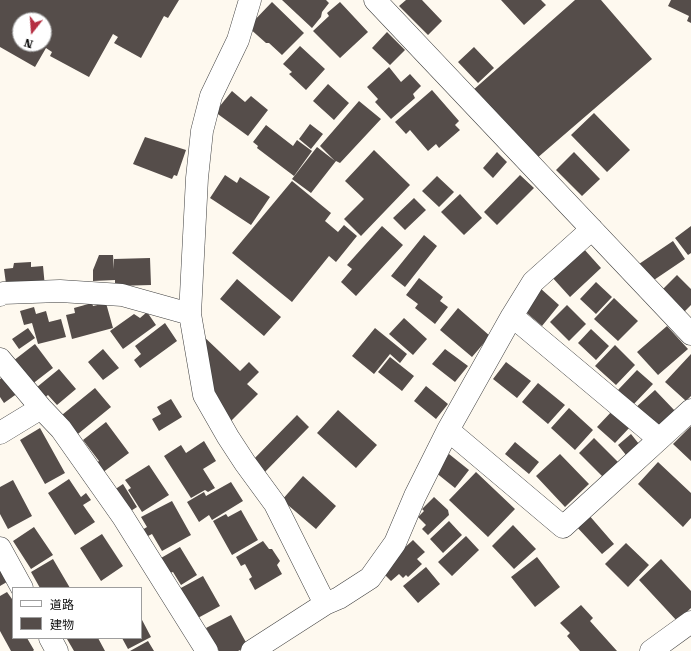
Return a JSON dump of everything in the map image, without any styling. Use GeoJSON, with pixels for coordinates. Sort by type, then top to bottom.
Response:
{"type":"FeatureCollection","features":[{"type":"Feature","properties":{"kind":"street"},"geometry":{"type":"LineString","coordinates":[[250,0],[238,40],[211,96],[202,131],[197,178],[190,314],[204,395],[232,444],[276,504],[325,604]]}},
{"type":"Feature","properties":{"kind":"street"},"geometry":{"type":"LineString","coordinates":[[374,0],[691,334]]}},
{"type":"Feature","properties":{"kind":"street"},"geometry":{"type":"LineString","coordinates":[[252,651],[325,604],[338,598],[370,578],[395,543],[415,496],[448,430],[512,316],[533,282],[592,229]]}},
{"type":"Feature","properties":{"kind":"street"},"geometry":{"type":"LineString","coordinates":[[0,295],[3,293],[60,291],[122,295],[190,314]]}},
{"type":"Feature","properties":{"kind":"street"},"geometry":{"type":"LineString","coordinates":[[512,316],[659,439]]}},
{"type":"Feature","properties":{"kind":"street"},"geometry":{"type":"LineString","coordinates":[[0,359],[60,429],[123,517],[207,651]]}},
{"type":"Feature","properties":{"kind":"street"},"geometry":{"type":"LineString","coordinates":[[0,433],[42,408]]}},
{"type":"Feature","properties":{"kind":"street"},"geometry":{"type":"LineString","coordinates":[[448,430],[562,527],[691,410]]}},
{"type":"Feature","properties":{"kind":"street"},"geometry":{"type":"LineString","coordinates":[[0,548],[21,587]]}},
{"type":"Feature","properties":{"kind":"street"},"geometry":{"type":"LineString","coordinates":[[651,651],[691,622]]}},
{"type":"Feature","properties":{"kind":"building"},"geometry":{"type":"Polygon","coordinates":[[[0,0],[179,0],[168,18],[164,16],[141,58],[114,43],[118,37],[113,34],[89,77],[50,56],[52,52],[52,12],[12,12],[12,52],[44,52],[35,67],[0,47],[0,0]]]}},
{"type":"Feature","properties":{"kind":"building"},"geometry":{"type":"Polygon","coordinates":[[[282,0],[326,0],[329,3],[322,12],[321,17],[312,28],[282,0]]]}},
{"type":"Feature","properties":{"kind":"building"},"geometry":{"type":"Polygon","coordinates":[[[406,0],[422,0],[442,21],[428,35],[399,6],[406,0]]]}},
{"type":"Feature","properties":{"kind":"building"},"geometry":{"type":"Polygon","coordinates":[[[501,0],[541,0],[546,5],[524,25],[501,0]]]}},
{"type":"Feature","properties":{"kind":"building"},"geometry":{"type":"Polygon","coordinates":[[[575,0],[601,0],[652,59],[536,159],[472,91],[575,0]]]}},
{"type":"Feature","properties":{"kind":"building"},"geometry":{"type":"Polygon","coordinates":[[[671,0],[691,0],[691,23],[687,21],[689,16],[668,6],[671,0]]]}},
{"type":"Feature","properties":{"kind":"building"},"geometry":{"type":"Polygon","coordinates":[[[272,2],[304,33],[282,55],[248,27],[272,2]]]}},
{"type":"Feature","properties":{"kind":"building"},"geometry":{"type":"Polygon","coordinates":[[[340,2],[368,32],[340,58],[313,31],[329,16],[327,13],[340,2]]]}},
{"type":"Feature","properties":{"kind":"building"},"geometry":{"type":"Polygon","coordinates":[[[387,32],[405,50],[390,65],[372,48],[387,32]]]}},
{"type":"Feature","properties":{"kind":"building"},"geometry":{"type":"Polygon","coordinates":[[[300,46],[325,69],[306,90],[289,74],[292,72],[283,64],[300,46]]]}},
{"type":"Feature","properties":{"kind":"building"},"geometry":{"type":"Polygon","coordinates":[[[474,47],[494,68],[478,83],[458,62],[474,47]]]}},
{"type":"Feature","properties":{"kind":"building"},"geometry":{"type":"Polygon","coordinates":[[[389,67],[401,82],[410,74],[421,86],[413,94],[415,98],[391,119],[375,102],[378,99],[367,87],[389,67]]]}},
{"type":"Feature","properties":{"kind":"building"},"geometry":{"type":"Polygon","coordinates":[[[328,84],[349,103],[334,120],[313,101],[328,84]]]}},
{"type":"Feature","properties":{"kind":"building"},"geometry":{"type":"Polygon","coordinates":[[[432,90],[459,121],[455,125],[460,130],[439,148],[436,144],[428,151],[410,130],[406,134],[395,122],[432,90]]]}},
{"type":"Feature","properties":{"kind":"building"},"geometry":{"type":"Polygon","coordinates":[[[232,91],[245,102],[251,96],[268,110],[248,136],[215,112],[232,91]]]}},
{"type":"Feature","properties":{"kind":"building"},"geometry":{"type":"Polygon","coordinates":[[[359,101],[381,119],[340,163],[336,161],[311,193],[292,179],[317,147],[335,161],[320,146],[359,101]]]}},
{"type":"Feature","properties":{"kind":"building"},"geometry":{"type":"Polygon","coordinates":[[[594,113],[630,150],[607,172],[571,135],[594,113]]]}},
{"type":"Feature","properties":{"kind":"building"},"geometry":{"type":"Polygon","coordinates":[[[310,124],[323,134],[311,149],[299,139],[310,124]]]}},
{"type":"Feature","properties":{"kind":"building"},"geometry":{"type":"Polygon","coordinates":[[[266,125],[293,146],[297,140],[312,151],[294,176],[257,148],[258,146],[253,142],[266,125]]]}},
{"type":"Feature","properties":{"kind":"building"},"geometry":{"type":"Polygon","coordinates":[[[145,137],[186,150],[177,176],[174,175],[172,179],[133,164],[145,137]]]}},
{"type":"Feature","properties":{"kind":"building"},"geometry":{"type":"Polygon","coordinates":[[[374,150],[410,185],[361,236],[344,219],[364,199],[345,181],[374,150]]]}},
{"type":"Feature","properties":{"kind":"building"},"geometry":{"type":"Polygon","coordinates":[[[497,152],[507,162],[493,178],[483,168],[497,152]]]}},
{"type":"Feature","properties":{"kind":"building"},"geometry":{"type":"Polygon","coordinates":[[[574,152],[600,179],[582,196],[556,170],[574,152]]]}},
{"type":"Feature","properties":{"kind":"building"},"geometry":{"type":"Polygon","coordinates":[[[225,175],[237,183],[240,177],[270,197],[251,225],[210,198],[225,175]]]}},
{"type":"Feature","properties":{"kind":"building"},"geometry":{"type":"Polygon","coordinates":[[[520,175],[534,188],[497,225],[484,212],[520,175]]]}},
{"type":"Feature","properties":{"kind":"building"},"geometry":{"type":"Polygon","coordinates":[[[437,176],[454,192],[439,207],[422,191],[437,176]]]}},
{"type":"Feature","properties":{"kind":"building"},"geometry":{"type":"Polygon","coordinates":[[[292,181],[331,213],[325,221],[338,232],[344,225],[357,236],[336,262],[329,256],[292,302],[232,253],[292,181]]]}},
{"type":"Feature","properties":{"kind":"building"},"geometry":{"type":"Polygon","coordinates":[[[460,194],[482,218],[464,235],[441,212],[460,194]]]}},
{"type":"Feature","properties":{"kind":"building"},"geometry":{"type":"Polygon","coordinates":[[[414,198],[426,210],[405,230],[393,218],[414,198]]]}},
{"type":"Feature","properties":{"kind":"building"},"geometry":{"type":"Polygon","coordinates":[[[382,226],[403,245],[356,296],[341,282],[352,269],[347,265],[382,226]]]}},
{"type":"Feature","properties":{"kind":"building"},"geometry":{"type":"Polygon","coordinates":[[[691,226],[691,253],[688,255],[675,238],[691,226]]]}},
{"type":"Feature","properties":{"kind":"building"},"geometry":{"type":"Polygon","coordinates":[[[424,235],[437,246],[405,287],[391,276],[424,235]]]}},
{"type":"Feature","properties":{"kind":"building"},"geometry":{"type":"Polygon","coordinates":[[[673,241],[685,259],[651,282],[639,264],[673,241]]]}},
{"type":"Feature","properties":{"kind":"building"},"geometry":{"type":"Polygon","coordinates":[[[583,248],[601,268],[570,297],[551,276],[583,248]]]}},
{"type":"Feature","properties":{"kind":"building"},"geometry":{"type":"Polygon","coordinates":[[[99,255],[113,255],[114,269],[114,259],[150,258],[151,285],[115,286],[115,280],[93,281],[93,270],[99,255]]]}},
{"type":"Feature","properties":{"kind":"building"},"geometry":{"type":"Polygon","coordinates":[[[31,262],[31,267],[43,266],[45,287],[7,291],[4,269],[13,268],[14,263],[31,262]]]}},
{"type":"Feature","properties":{"kind":"building"},"geometry":{"type":"Polygon","coordinates":[[[677,275],[691,289],[691,305],[682,314],[660,292],[677,275]]]}},
{"type":"Feature","properties":{"kind":"building"},"geometry":{"type":"Polygon","coordinates":[[[419,278],[443,297],[440,301],[448,307],[435,324],[415,308],[418,304],[406,295],[419,278]]]}},
{"type":"Feature","properties":{"kind":"building"},"geometry":{"type":"Polygon","coordinates":[[[237,279],[281,317],[264,336],[220,299],[237,279]]]}},
{"type":"Feature","properties":{"kind":"building"},"geometry":{"type":"Polygon","coordinates":[[[596,282],[612,297],[596,314],[580,299],[596,282]]]}},
{"type":"Feature","properties":{"kind":"building"},"geometry":{"type":"Polygon","coordinates":[[[540,288],[559,305],[542,326],[522,309],[540,288]]]}},
{"type":"Feature","properties":{"kind":"building"},"geometry":{"type":"Polygon","coordinates":[[[614,298],[638,321],[618,341],[594,319],[614,298]]]}},
{"type":"Feature","properties":{"kind":"building"},"geometry":{"type":"Polygon","coordinates":[[[92,303],[93,306],[106,303],[113,328],[72,339],[66,315],[75,313],[74,308],[92,303]]]}},
{"type":"Feature","properties":{"kind":"building"},"geometry":{"type":"Polygon","coordinates":[[[567,305],[586,324],[569,341],[550,322],[567,305]]]}},
{"type":"Feature","properties":{"kind":"building"},"geometry":{"type":"Polygon","coordinates":[[[34,307],[36,314],[46,311],[49,322],[61,319],[66,337],[38,344],[32,323],[24,325],[20,311],[34,307]]]}},
{"type":"Feature","properties":{"kind":"building"},"geometry":{"type":"Polygon","coordinates":[[[458,308],[490,336],[472,357],[440,330],[458,308]]]}},
{"type":"Feature","properties":{"kind":"building"},"geometry":{"type":"Polygon","coordinates":[[[147,312],[156,325],[123,349],[110,331],[134,314],[140,318],[147,312]]]}},
{"type":"Feature","properties":{"kind":"building"},"geometry":{"type":"Polygon","coordinates":[[[404,318],[427,339],[413,355],[389,334],[404,318]]]}},
{"type":"Feature","properties":{"kind":"building"},"geometry":{"type":"Polygon","coordinates":[[[165,323],[177,341],[140,368],[134,360],[141,354],[135,346],[165,323]]]}},
{"type":"Feature","properties":{"kind":"building"},"geometry":{"type":"Polygon","coordinates":[[[667,326],[688,349],[658,375],[637,352],[667,326]]]}},
{"type":"Feature","properties":{"kind":"building"},"geometry":{"type":"Polygon","coordinates":[[[28,328],[35,338],[19,349],[12,339],[28,328]]]}},
{"type":"Feature","properties":{"kind":"building"},"geometry":{"type":"Polygon","coordinates":[[[375,328],[407,354],[400,363],[390,354],[374,374],[352,356],[375,328]]]}},
{"type":"Feature","properties":{"kind":"building"},"geometry":{"type":"Polygon","coordinates":[[[591,329],[609,346],[596,360],[578,343],[591,329]]]}},
{"type":"Feature","properties":{"kind":"building"},"geometry":{"type":"Polygon","coordinates":[[[199,332],[240,371],[249,362],[259,372],[247,384],[258,394],[231,421],[212,403],[199,332]]]}},
{"type":"Feature","properties":{"kind":"building"},"geometry":{"type":"Polygon","coordinates":[[[35,344],[53,368],[31,385],[13,361],[35,344]]]}},
{"type":"Feature","properties":{"kind":"building"},"geometry":{"type":"Polygon","coordinates":[[[615,345],[635,365],[616,385],[595,366],[615,345]]]}},
{"type":"Feature","properties":{"kind":"building"},"geometry":{"type":"Polygon","coordinates":[[[103,349],[119,368],[103,380],[88,362],[103,349]]]}},
{"type":"Feature","properties":{"kind":"building"},"geometry":{"type":"Polygon","coordinates":[[[445,349],[468,366],[455,382],[432,364],[445,349]]]}},
{"type":"Feature","properties":{"kind":"building"},"geometry":{"type":"Polygon","coordinates":[[[691,354],[691,396],[686,401],[665,382],[691,354]]]}},
{"type":"Feature","properties":{"kind":"building"},"geometry":{"type":"Polygon","coordinates":[[[390,357],[414,376],[402,391],[378,372],[390,357]]]}},
{"type":"Feature","properties":{"kind":"building"},"geometry":{"type":"Polygon","coordinates":[[[506,362],[531,381],[517,398],[493,379],[506,362]]]}},
{"type":"Feature","properties":{"kind":"building"},"geometry":{"type":"Polygon","coordinates":[[[59,369],[76,389],[57,405],[48,395],[40,401],[31,392],[59,369]]]}},
{"type":"Feature","properties":{"kind":"building"},"geometry":{"type":"Polygon","coordinates":[[[637,370],[653,384],[633,405],[618,390],[637,370]]]}},
{"type":"Feature","properties":{"kind":"building"},"geometry":{"type":"Polygon","coordinates":[[[5,376],[18,393],[4,403],[0,397],[0,379],[5,376]]]}},
{"type":"Feature","properties":{"kind":"building"},"geometry":{"type":"Polygon","coordinates":[[[538,383],[565,405],[548,424],[522,402],[538,383]]]}},
{"type":"Feature","properties":{"kind":"building"},"geometry":{"type":"Polygon","coordinates":[[[426,386],[448,404],[436,419],[414,401],[426,386]]]}},
{"type":"Feature","properties":{"kind":"building"},"geometry":{"type":"Polygon","coordinates":[[[95,388],[111,407],[73,438],[57,419],[95,388]]]}},
{"type":"Feature","properties":{"kind":"building"},"geometry":{"type":"Polygon","coordinates":[[[655,390],[676,412],[655,431],[634,409],[655,390]]]}},
{"type":"Feature","properties":{"kind":"building"},"geometry":{"type":"Polygon","coordinates":[[[171,399],[182,417],[159,431],[152,419],[161,414],[157,407],[171,399]]]}},
{"type":"Feature","properties":{"kind":"building"},"geometry":{"type":"Polygon","coordinates":[[[569,408],[593,430],[575,450],[551,428],[569,408]]]}},
{"type":"Feature","properties":{"kind":"building"},"geometry":{"type":"Polygon","coordinates":[[[338,410],[377,445],[356,468],[317,433],[338,410]]]}},
{"type":"Feature","properties":{"kind":"building"},"geometry":{"type":"Polygon","coordinates":[[[613,410],[631,426],[615,443],[597,427],[613,410]]]}},
{"type":"Feature","properties":{"kind":"building"},"geometry":{"type":"Polygon","coordinates":[[[297,415],[309,427],[262,475],[250,463],[297,415]]]}},
{"type":"Feature","properties":{"kind":"building"},"geometry":{"type":"Polygon","coordinates":[[[106,422],[129,453],[102,473],[95,464],[99,461],[83,440],[106,422]]]}},
{"type":"Feature","properties":{"kind":"building"},"geometry":{"type":"Polygon","coordinates":[[[691,426],[691,461],[673,444],[691,426]]]}},
{"type":"Feature","properties":{"kind":"building"},"geometry":{"type":"Polygon","coordinates":[[[40,428],[65,473],[45,484],[20,440],[40,428]]]}},
{"type":"Feature","properties":{"kind":"building"},"geometry":{"type":"Polygon","coordinates":[[[631,434],[639,444],[626,455],[618,445],[631,434]]]}},
{"type":"Feature","properties":{"kind":"building"},"geometry":{"type":"Polygon","coordinates":[[[594,438],[618,462],[603,477],[579,453],[594,438]]]}},
{"type":"Feature","properties":{"kind":"building"},"geometry":{"type":"Polygon","coordinates":[[[204,441],[216,461],[203,469],[215,488],[208,492],[205,490],[191,498],[164,456],[181,445],[186,453],[204,441]]]}},
{"type":"Feature","properties":{"kind":"building"},"geometry":{"type":"Polygon","coordinates":[[[515,442],[539,462],[529,474],[505,454],[515,442]]]}},
{"type":"Feature","properties":{"kind":"building"},"geometry":{"type":"Polygon","coordinates":[[[449,454],[469,470],[455,488],[435,472],[449,454]]]}},
{"type":"Feature","properties":{"kind":"building"},"geometry":{"type":"Polygon","coordinates":[[[560,454],[589,484],[565,507],[536,476],[560,454]]]}},
{"type":"Feature","properties":{"kind":"building"},"geometry":{"type":"Polygon","coordinates":[[[658,462],[691,493],[691,518],[683,527],[638,484],[658,462]]]}},
{"type":"Feature","properties":{"kind":"building"},"geometry":{"type":"Polygon","coordinates":[[[149,465],[169,495],[142,512],[128,490],[131,488],[125,480],[149,465]]]}},
{"type":"Feature","properties":{"kind":"building"},"geometry":{"type":"Polygon","coordinates":[[[476,472],[515,509],[488,537],[449,500],[476,472]]]}},
{"type":"Feature","properties":{"kind":"building"},"geometry":{"type":"Polygon","coordinates":[[[303,476],[336,506],[316,529],[282,500],[303,476]]]}},
{"type":"Feature","properties":{"kind":"building"},"geometry":{"type":"Polygon","coordinates":[[[69,479],[81,497],[86,493],[91,500],[83,505],[95,522],[75,535],[48,493],[69,479]]]}},
{"type":"Feature","properties":{"kind":"building"},"geometry":{"type":"Polygon","coordinates":[[[13,480],[32,516],[8,529],[0,514],[0,487],[13,480]]]}},
{"type":"Feature","properties":{"kind":"building"},"geometry":{"type":"Polygon","coordinates":[[[231,482],[243,501],[212,520],[209,515],[199,522],[187,502],[204,492],[206,496],[231,482]]]}},
{"type":"Feature","properties":{"kind":"building"},"geometry":{"type":"Polygon","coordinates":[[[123,484],[137,507],[126,514],[111,492],[123,484]]]}},
{"type":"Feature","properties":{"kind":"building"},"geometry":{"type":"Polygon","coordinates":[[[434,497],[448,510],[449,515],[428,535],[422,529],[426,525],[418,517],[424,511],[422,509],[434,497]]]}},
{"type":"Feature","properties":{"kind":"building"},"geometry":{"type":"Polygon","coordinates":[[[172,501],[191,535],[162,551],[152,534],[146,537],[142,530],[147,527],[141,517],[172,501]]]}},
{"type":"Feature","properties":{"kind":"building"},"geometry":{"type":"Polygon","coordinates":[[[241,510],[258,540],[232,555],[213,521],[226,514],[228,517],[241,510]]]}},
{"type":"Feature","properties":{"kind":"building"},"geometry":{"type":"Polygon","coordinates":[[[588,514],[614,544],[602,554],[575,525],[588,514]]]}},
{"type":"Feature","properties":{"kind":"building"},"geometry":{"type":"Polygon","coordinates":[[[449,521],[462,535],[443,553],[430,539],[449,521]]]}},
{"type":"Feature","properties":{"kind":"building"},"geometry":{"type":"Polygon","coordinates":[[[513,525],[536,549],[514,569],[492,546],[513,525]]]}},
{"type":"Feature","properties":{"kind":"building"},"geometry":{"type":"Polygon","coordinates":[[[34,527],[53,555],[31,569],[13,541],[34,527]]]}},
{"type":"Feature","properties":{"kind":"building"},"geometry":{"type":"Polygon","coordinates":[[[102,534],[123,566],[101,581],[80,548],[102,534]]]}},
{"type":"Feature","properties":{"kind":"building"},"geometry":{"type":"Polygon","coordinates":[[[466,536],[479,550],[452,576],[438,562],[466,536]]]}},
{"type":"Feature","properties":{"kind":"building"},"geometry":{"type":"Polygon","coordinates":[[[413,540],[425,552],[417,559],[422,564],[408,577],[406,575],[403,578],[399,574],[391,581],[383,573],[389,562],[413,540]]]}},
{"type":"Feature","properties":{"kind":"building"},"geometry":{"type":"Polygon","coordinates":[[[263,541],[269,549],[272,549],[280,561],[277,565],[282,574],[255,590],[249,579],[252,577],[245,564],[241,566],[236,557],[263,541]]]}},
{"type":"Feature","properties":{"kind":"building"},"geometry":{"type":"Polygon","coordinates":[[[626,543],[649,565],[628,587],[605,564],[626,543]]]}},
{"type":"Feature","properties":{"kind":"building"},"geometry":{"type":"Polygon","coordinates":[[[180,547],[197,575],[181,585],[173,572],[170,573],[161,558],[180,547]]]}},
{"type":"Feature","properties":{"kind":"building"},"geometry":{"type":"Polygon","coordinates":[[[537,557],[560,587],[535,607],[511,577],[537,557]]]}},
{"type":"Feature","properties":{"kind":"building"},"geometry":{"type":"Polygon","coordinates":[[[0,559],[12,579],[0,586],[0,559]]]}},
{"type":"Feature","properties":{"kind":"building"},"geometry":{"type":"Polygon","coordinates":[[[53,559],[69,587],[39,587],[31,572],[53,559]]]}},
{"type":"Feature","properties":{"kind":"building"},"geometry":{"type":"Polygon","coordinates":[[[661,559],[691,591],[691,608],[677,621],[639,580],[661,559]]]}},
{"type":"Feature","properties":{"kind":"building"},"geometry":{"type":"Polygon","coordinates":[[[426,567],[440,584],[418,603],[403,586],[426,567]]]}},
{"type":"Feature","properties":{"kind":"building"},"geometry":{"type":"Polygon","coordinates":[[[203,576],[220,606],[196,619],[179,589],[203,576]]]}},
{"type":"Feature","properties":{"kind":"building"},"geometry":{"type":"Polygon","coordinates":[[[7,592],[12,599],[12,639],[28,639],[34,650],[33,651],[11,651],[0,631],[0,596],[7,592]]]}},
{"type":"Feature","properties":{"kind":"building"},"geometry":{"type":"Polygon","coordinates":[[[581,605],[593,618],[590,621],[617,651],[580,651],[567,636],[570,633],[560,623],[581,605]]]}},
{"type":"Feature","properties":{"kind":"building"},"geometry":{"type":"Polygon","coordinates":[[[231,615],[248,646],[238,651],[219,651],[206,628],[231,615]]]}},
{"type":"Feature","properties":{"kind":"building"},"geometry":{"type":"Polygon","coordinates":[[[142,620],[151,637],[128,649],[123,639],[142,639],[142,620]]]}},
{"type":"Feature","properties":{"kind":"building"},"geometry":{"type":"Polygon","coordinates":[[[67,639],[99,639],[105,651],[74,651],[67,639]]]}},
{"type":"Feature","properties":{"kind":"building"},"geometry":{"type":"Polygon","coordinates":[[[148,641],[154,651],[130,651],[148,641]]]}}]}
